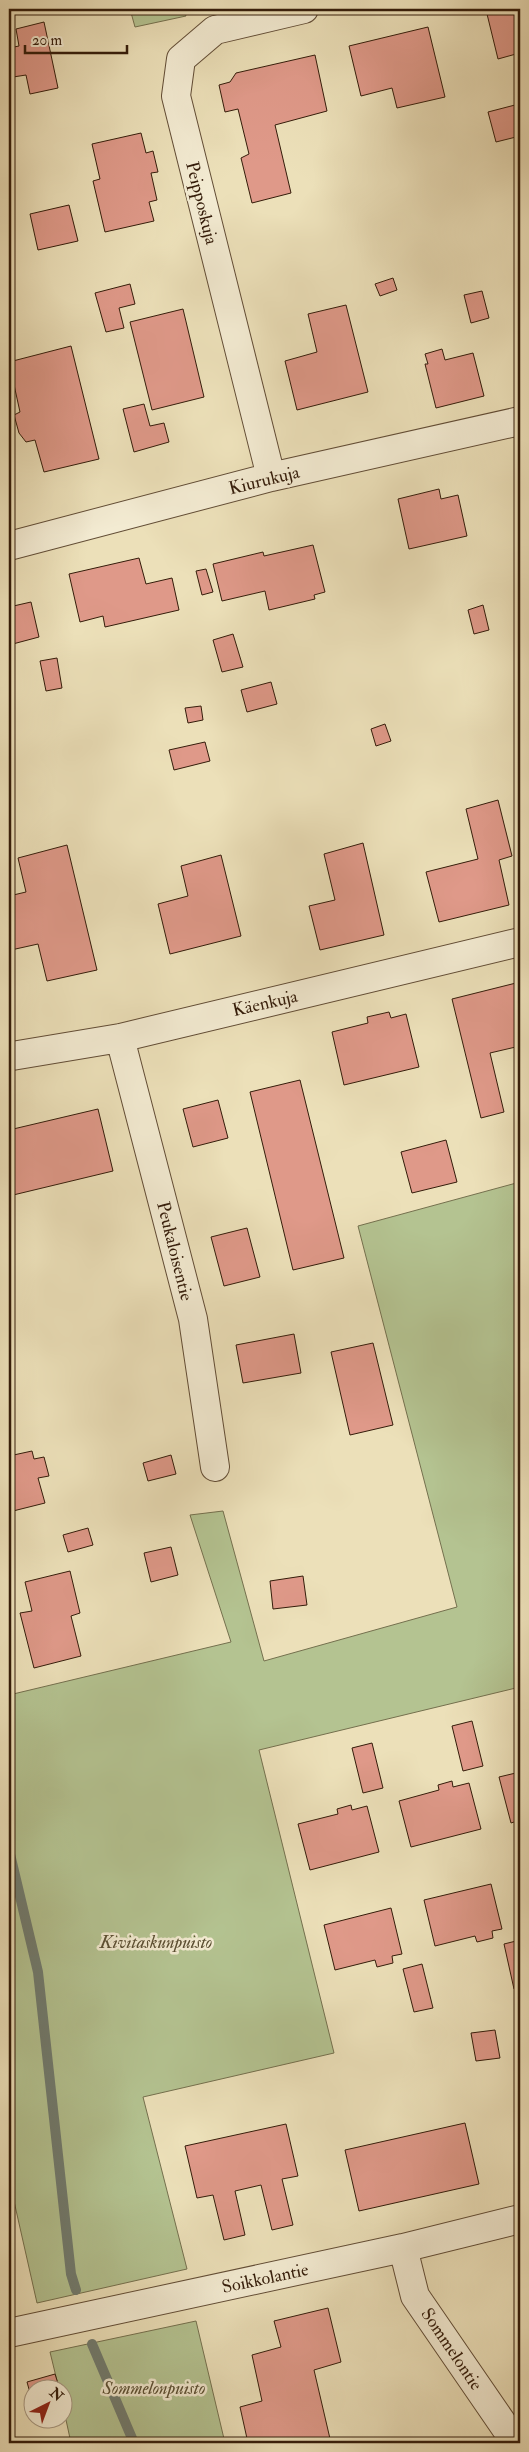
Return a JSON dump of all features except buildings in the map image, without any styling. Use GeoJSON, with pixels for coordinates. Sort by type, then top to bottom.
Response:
{"type":"FeatureCollection","features":[{"type":"Feature","properties":{"kind":"street","name":"Peipposkuja"},"geometry":{"type":"LineString","coordinates":[[271,477],[176,96],[181,59],[214,30],[304,9]]}},
{"type":"Feature","properties":{"kind":"street","name":"Kiurukuja"},"geometry":{"type":"LineString","coordinates":[[9,546],[271,477],[520,421]]}},
{"type":"Feature","properties":{"kind":"street","name":"Käenkuja"},"geometry":{"type":"LineString","coordinates":[[9,1054],[12,1056],[120,1038],[520,942]]}},
{"type":"Feature","properties":{"kind":"street","name":"Peukaloisentie"},"geometry":{"type":"LineString","coordinates":[[120,1038],[193,1319],[215,1467]]}},
{"type":"Feature","properties":{"kind":"street","name":"Soikkolantie"},"geometry":{"type":"LineString","coordinates":[[9,2333],[403,2248],[520,2219]]}},
{"type":"Feature","properties":{"kind":"street","name":"Sommelontie"},"geometry":{"type":"LineString","coordinates":[[403,2248],[415,2296],[516,2443]]}},
{"type":"Feature","properties":{"kind":"green space"},"geometry":{"type":"Polygon","coordinates":[[[130,9],[184,9],[186,16],[135,27],[130,9]]]}},
{"type":"Feature","properties":{"kind":"green space","name":"Kivitaskunpuisto"},"geometry":{"type":"Polygon","coordinates":[[[520,1182],[520,1687],[259,1750],[334,2053],[143,2097],[187,2269],[37,2303],[9,2179],[9,1695],[231,1642],[190,1515],[223,1511],[264,1661],[457,1607],[358,1226],[520,1182]]]}},
{"type":"Feature","properties":{"kind":"green space","name":"Sommelonpuisto"},"geometry":{"type":"Polygon","coordinates":[[[196,2321],[225,2443],[71,2443],[68,2430],[72,2430],[72,2380],[57,2380],[50,2352],[196,2321]]]}},
{"type":"Feature","properties":{"kind":"waterway"},"geometry":{"type":"LineString","coordinates":[[9,1850],[38,1972],[71,2274],[76,2290]]}},
{"type":"Feature","properties":{"kind":"waterway"},"geometry":{"type":"LineString","coordinates":[[92,2344],[134,2443]]}}]}
